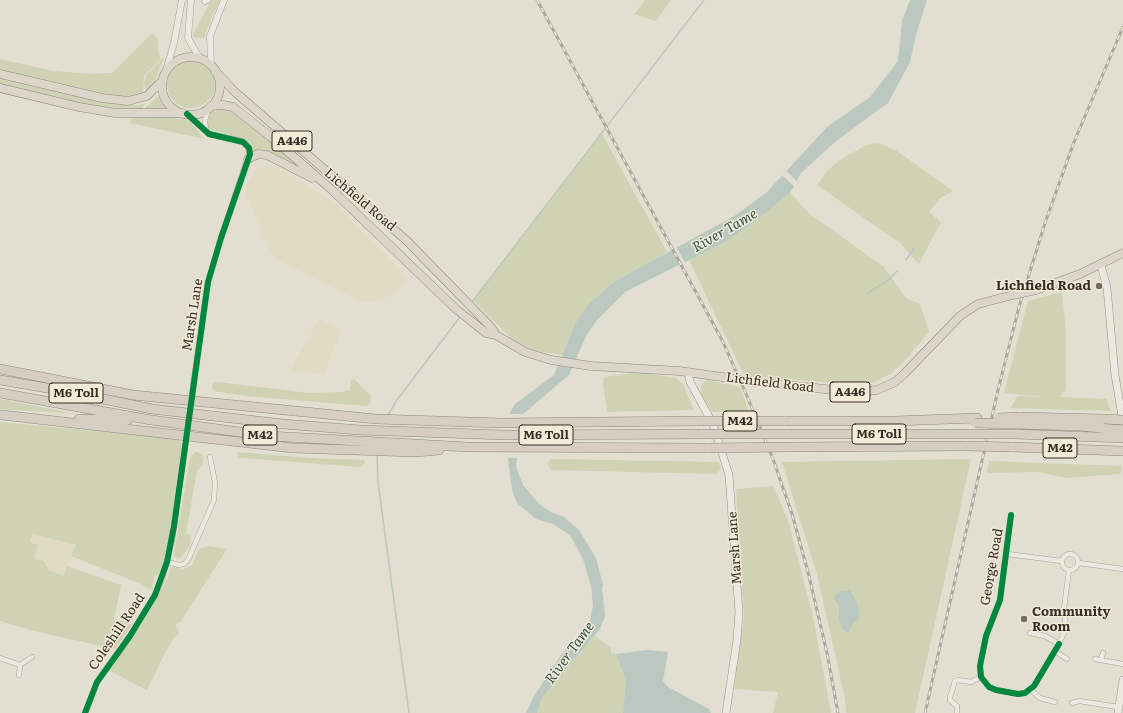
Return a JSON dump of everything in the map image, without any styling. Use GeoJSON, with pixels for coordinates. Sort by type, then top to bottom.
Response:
{"type":"FeatureCollection","features":[{"type":"Feature","properties":{"kind":"highway"},"geometry":{"type":"LineString","coordinates":[[0,88],[78,107],[115,114],[185,114],[202,112],[210,107],[216,98],[219,88],[214,68],[200,59],[184,58],[179,60],[166,71],[163,80],[163,93],[166,99],[173,108],[185,114]]}},
{"type":"Feature","properties":{"kind":"highway","name":"Lichfield Road"},"geometry":{"type":"LineString","coordinates":[[214,68],[234,92],[406,240],[491,327],[496,335]]}},
{"type":"Feature","properties":{"kind":"highway"},"geometry":{"type":"LineString","coordinates":[[0,74],[102,98],[128,101],[147,96],[163,80]]}},
{"type":"Feature","properties":{"kind":"highway","name":"Lichfield Road"},"geometry":{"type":"LineString","coordinates":[[210,107],[229,106],[243,114],[332,190],[457,310],[486,333],[496,335],[525,352],[551,360],[591,366],[692,373],[722,378],[848,392],[878,390],[895,382],[960,316],[978,304],[1036,290],[1101,266],[1123,253]]}},
{"type":"Feature","properties":{"kind":"highway"},"geometry":{"type":"LineString","coordinates":[[248,159],[258,154],[267,154],[304,172],[332,190]]}},
{"type":"Feature","properties":{"kind":"highway"},"geometry":{"type":"LineString","coordinates":[[0,364],[165,398]]}},
{"type":"Feature","properties":{"kind":"highway","name":"M42"},"geometry":{"type":"LineString","coordinates":[[0,370],[133,395],[230,406],[394,420],[501,422],[976,420],[1018,421],[1123,430]]}},
{"type":"Feature","properties":{"kind":"highway","name":"M6 Toll"},"geometry":{"type":"LineString","coordinates":[[0,380],[152,409],[282,424],[389,432],[506,435],[1015,434],[1106,428],[1123,438]]}},
{"type":"Feature","properties":{"kind":"highway","name":"M6 Toll"},"geometry":{"type":"LineString","coordinates":[[0,393],[151,420]]}},
{"type":"Feature","properties":{"kind":"highway","name":"M42"},"geometry":{"type":"LineString","coordinates":[[1,415],[103,420],[151,420],[269,436],[386,447],[415,452],[468,447],[709,448],[967,446],[1117,451]]}},
{"type":"Feature","properties":{"kind":"highway","name":"M42"},"geometry":{"type":"LineString","coordinates":[[1,415],[293,448],[369,446]]}},
{"type":"Feature","properties":{"kind":"highway"},"geometry":{"type":"LineString","coordinates":[[1106,428],[1123,421]]}},
{"type":"Feature","properties":{"kind":"main road"},"geometry":{"type":"LineString","coordinates":[[1101,266],[1107,288],[1123,421]]}},
{"type":"Feature","properties":{"kind":"main road","name":"Marsh Lane"},"geometry":{"type":"LineString","coordinates":[[692,373],[690,382],[713,424],[726,459],[730,481],[739,612],[737,640],[726,713]]}},
{"type":"Feature","properties":{"kind":"main road"},"geometry":{"type":"LineString","coordinates":[[1118,710],[1123,680]]}},
{"type":"Feature","properties":{"kind":"street"},"geometry":{"type":"LineString","coordinates":[[166,71],[174,42],[182,0]]}},
{"type":"Feature","properties":{"kind":"street"},"geometry":{"type":"LineString","coordinates":[[191,0],[188,38],[200,59]]}},
{"type":"Feature","properties":{"kind":"street"},"geometry":{"type":"LineString","coordinates":[[214,68],[210,36],[224,0]]}},
{"type":"Feature","properties":{"kind":"street"},"geometry":{"type":"LineString","coordinates":[[206,131],[205,120],[210,107]]}},
{"type":"Feature","properties":{"kind":"street"},"geometry":{"type":"LineString","coordinates":[[185,114],[213,135],[243,142],[249,148],[248,159]]}},
{"type":"Feature","properties":{"kind":"street","name":"Marsh Lane"},"geometry":{"type":"LineString","coordinates":[[168,562],[208,282],[223,230],[248,159]]}},
{"type":"Feature","properties":{"kind":"street"},"geometry":{"type":"LineString","coordinates":[[168,562],[179,565],[188,560],[214,500],[215,483],[210,456]]}},
{"type":"Feature","properties":{"kind":"street","name":"George Road"},"geometry":{"type":"LineString","coordinates":[[981,677],[979,670],[982,651],[986,636],[1000,600],[1012,515]]}},
{"type":"Feature","properties":{"kind":"street"},"geometry":{"type":"LineString","coordinates":[[1006,554],[1062,561]]}},
{"type":"Feature","properties":{"kind":"street"},"geometry":{"type":"LineString","coordinates":[[1062,561],[1063,557],[1070,554],[1076,556],[1079,563]]}},
{"type":"Feature","properties":{"kind":"street"},"geometry":{"type":"LineString","coordinates":[[1062,561],[1063,565],[1069,570],[1075,569],[1079,563]]}},
{"type":"Feature","properties":{"kind":"street","name":"Coleshill Road"},"geometry":{"type":"LineString","coordinates":[[85,713],[97,682],[130,636],[155,595],[168,562]]}},
{"type":"Feature","properties":{"kind":"street"},"geometry":{"type":"LineString","coordinates":[[1079,563],[1123,569]]}},
{"type":"Feature","properties":{"kind":"street"},"geometry":{"type":"LineString","coordinates":[[957,713],[957,706],[950,700],[953,684],[958,680],[971,682],[981,677],[989,687],[996,690],[1018,694],[1031,690],[1059,644],[1066,628],[1064,608],[1069,570]]}},
{"type":"Feature","properties":{"kind":"street"},"geometry":{"type":"LineString","coordinates":[[1030,633],[1045,636],[1059,644]]}},
{"type":"Feature","properties":{"kind":"street"},"geometry":{"type":"LineString","coordinates":[[1055,651],[1067,659]]}},
{"type":"Feature","properties":{"kind":"street"},"geometry":{"type":"LineString","coordinates":[[1101,660],[1103,653]]}},
{"type":"Feature","properties":{"kind":"street"},"geometry":{"type":"LineString","coordinates":[[20,665],[32,657]]}},
{"type":"Feature","properties":{"kind":"street"},"geometry":{"type":"LineString","coordinates":[[0,658],[20,665]]}},
{"type":"Feature","properties":{"kind":"street"},"geometry":{"type":"LineString","coordinates":[[1095,659],[1123,664]]}},
{"type":"Feature","properties":{"kind":"street"},"geometry":{"type":"LineString","coordinates":[[19,675],[20,665]]}},
{"type":"Feature","properties":{"kind":"street"},"geometry":{"type":"LineString","coordinates":[[1031,690],[1040,698],[1055,702]]}},
{"type":"Feature","properties":{"kind":"street"},"geometry":{"type":"LineString","coordinates":[[1072,703],[1079,701],[1118,710]]}},
{"type":"Feature","properties":{"kind":"shaded area"},"geometry":{"type":"Polygon","coordinates":[[[266,165],[282,170],[332,201],[387,256],[407,278],[407,282],[401,288],[380,301],[362,302],[278,260],[270,250],[246,195],[246,186],[251,177],[257,169],[266,165]]]}},
{"type":"Feature","properties":{"kind":"shaded area"},"geometry":{"type":"Polygon","coordinates":[[[319,319],[341,330],[324,374],[290,371],[319,319]]]}},
{"type":"Feature","properties":{"kind":"shaded area"},"geometry":{"type":"Polygon","coordinates":[[[32,534],[76,545],[64,576],[47,570],[34,559],[29,543],[32,534]]]}},
{"type":"Feature","properties":{"kind":"green space"},"geometry":{"type":"Polygon","coordinates":[[[211,0],[221,0],[212,16],[204,38],[192,37],[211,0]]]}},
{"type":"Feature","properties":{"kind":"green space"},"geometry":{"type":"Polygon","coordinates":[[[645,0],[671,0],[656,21],[634,14],[645,0]]]}},
{"type":"Feature","properties":{"kind":"green space"},"geometry":{"type":"Polygon","coordinates":[[[152,33],[158,39],[158,53],[161,59],[144,76],[143,94],[127,97],[111,96],[0,70],[0,59],[54,71],[91,74],[112,73],[152,33]]]}},
{"type":"Feature","properties":{"kind":"green space"},"geometry":{"type":"Polygon","coordinates":[[[164,57],[154,84],[146,91],[144,83],[146,76],[164,57]]]}},
{"type":"Feature","properties":{"kind":"green space"},"geometry":{"type":"Polygon","coordinates":[[[186,60],[196,60],[208,67],[215,79],[215,89],[208,101],[196,108],[186,108],[178,104],[171,97],[167,89],[167,79],[171,71],[178,64],[186,60]]]}},
{"type":"Feature","properties":{"kind":"green space"},"geometry":{"type":"Polygon","coordinates":[[[0,77],[75,96],[119,104],[139,105],[148,102],[143,106],[143,111],[108,109],[0,85],[0,77]]]}},
{"type":"Feature","properties":{"kind":"green space"},"geometry":{"type":"Polygon","coordinates":[[[158,96],[165,108],[146,111],[146,107],[158,96]]]}},
{"type":"Feature","properties":{"kind":"green space"},"geometry":{"type":"Polygon","coordinates":[[[220,109],[229,110],[240,116],[305,170],[253,154],[252,146],[241,137],[211,130],[208,127],[207,118],[212,112],[220,109]]]}},
{"type":"Feature","properties":{"kind":"green space"},"geometry":{"type":"Polygon","coordinates":[[[173,116],[191,122],[204,139],[130,123],[132,118],[173,116]]]}},
{"type":"Feature","properties":{"kind":"green space"},"geometry":{"type":"Polygon","coordinates":[[[602,134],[667,252],[653,262],[614,282],[575,324],[562,355],[537,351],[515,342],[473,300],[602,134]]]}},
{"type":"Feature","properties":{"kind":"green space"},"geometry":{"type":"Polygon","coordinates":[[[878,143],[897,151],[953,191],[940,198],[929,212],[941,222],[919,264],[900,243],[817,185],[827,171],[840,160],[866,145],[878,143]]]}},
{"type":"Feature","properties":{"kind":"green space"},"geometry":{"type":"Polygon","coordinates":[[[790,193],[811,215],[884,267],[906,298],[920,304],[929,332],[906,359],[890,374],[872,383],[832,383],[744,375],[689,260],[725,242],[758,219],[790,193]]]}},
{"type":"Feature","properties":{"kind":"green space"},"geometry":{"type":"Polygon","coordinates":[[[1062,292],[1066,333],[1066,390],[1060,397],[1106,399],[1111,411],[1010,408],[1018,396],[1045,397],[1004,393],[1028,301],[1062,292]]]}},
{"type":"Feature","properties":{"kind":"green space"},"geometry":{"type":"Polygon","coordinates":[[[640,372],[675,378],[683,384],[694,410],[607,412],[603,383],[604,377],[640,372]]]}},
{"type":"Feature","properties":{"kind":"green space"},"geometry":{"type":"Polygon","coordinates":[[[354,379],[371,396],[371,402],[367,406],[246,396],[214,391],[212,386],[214,382],[218,382],[309,393],[342,392],[350,390],[351,381],[354,379]]]}},
{"type":"Feature","properties":{"kind":"green space"},"geometry":{"type":"Polygon","coordinates":[[[706,380],[740,387],[749,412],[712,412],[701,394],[701,386],[706,380]]]}},
{"type":"Feature","properties":{"kind":"green space"},"geometry":{"type":"Polygon","coordinates":[[[0,399],[20,403],[77,414],[0,409],[0,399]]]}},
{"type":"Feature","properties":{"kind":"green space"},"geometry":{"type":"Polygon","coordinates":[[[0,422],[162,437],[179,440],[182,444],[169,539],[161,573],[155,576],[151,590],[141,584],[71,556],[76,545],[33,534],[29,542],[38,545],[34,559],[44,561],[48,570],[64,576],[67,566],[121,585],[114,619],[132,624],[115,649],[34,631],[0,621],[0,422]]]}},
{"type":"Feature","properties":{"kind":"green space"},"geometry":{"type":"Polygon","coordinates":[[[195,452],[201,454],[204,462],[197,471],[186,533],[191,535],[190,545],[181,557],[178,558],[174,557],[174,553],[190,458],[195,452]]]}},
{"type":"Feature","properties":{"kind":"green space"},"geometry":{"type":"Polygon","coordinates":[[[238,452],[311,458],[364,460],[365,463],[360,467],[241,458],[238,457],[238,452]]]}},
{"type":"Feature","properties":{"kind":"green space"},"geometry":{"type":"Polygon","coordinates":[[[550,459],[719,462],[721,469],[716,474],[551,470],[548,464],[550,459]]]}},
{"type":"Feature","properties":{"kind":"green space"},"geometry":{"type":"Polygon","coordinates":[[[971,459],[915,713],[846,713],[845,699],[817,574],[782,462],[971,459]]]}},
{"type":"Feature","properties":{"kind":"green space"},"geometry":{"type":"Polygon","coordinates":[[[989,461],[1122,466],[1121,474],[1068,478],[1037,472],[987,473],[989,461]]]}},
{"type":"Feature","properties":{"kind":"green space"},"geometry":{"type":"Polygon","coordinates":[[[774,486],[789,524],[813,617],[831,713],[773,713],[778,692],[734,689],[744,617],[736,489],[774,486]]]}},
{"type":"Feature","properties":{"kind":"green space"},"geometry":{"type":"Polygon","coordinates":[[[209,546],[227,549],[180,622],[175,626],[179,630],[179,635],[175,636],[165,653],[147,690],[108,670],[143,622],[169,576],[170,569],[174,566],[182,570],[192,565],[199,549],[209,546]]]}},
{"type":"Feature","properties":{"kind":"green space"},"geometry":{"type":"Polygon","coordinates":[[[595,636],[611,648],[611,652],[616,654],[626,681],[623,713],[537,713],[542,698],[595,636]]]}},
{"type":"Feature","properties":{"kind":"water","name":"River Tame"},"geometry":{"type":"Polygon","coordinates":[[[910,0],[927,0],[916,35],[910,62],[888,103],[836,141],[801,173],[790,193],[758,219],[725,242],[625,292],[597,320],[586,336],[569,375],[523,414],[509,414],[515,404],[554,375],[575,324],[588,305],[614,282],[736,215],[767,192],[827,127],[870,97],[898,61],[902,21],[910,0]]]}},
{"type":"Feature","properties":{"kind":"water","name":"River Tame"},"geometry":{"type":"Polygon","coordinates":[[[508,458],[517,458],[516,467],[523,485],[540,505],[553,513],[564,517],[579,530],[596,558],[603,585],[605,616],[600,629],[542,698],[537,713],[526,713],[534,696],[561,655],[590,621],[593,606],[591,586],[583,559],[570,535],[553,524],[536,519],[517,503],[512,490],[508,458]]]}},
{"type":"Feature","properties":{"kind":"water"},"geometry":{"type":"Polygon","coordinates":[[[850,590],[857,602],[860,619],[853,623],[849,633],[843,630],[839,620],[839,605],[833,598],[841,591],[850,590]]]}},
{"type":"Feature","properties":{"kind":"water"},"geometry":{"type":"Polygon","coordinates":[[[648,650],[668,652],[663,681],[668,687],[709,709],[711,713],[623,713],[626,681],[616,654],[648,650]]]}},
{"type":"Feature","properties":{"kind":"pier"},"geometry":{"type":"Polygon","coordinates":[[[785,170],[798,182],[795,187],[781,174],[785,170]]]}},
{"type":"Feature","properties":{"kind":"pier"},"geometry":{"type":"Polygon","coordinates":[[[675,245],[686,264],[680,266],[670,248],[675,245]]]}},
{"type":"Feature","properties":{"kind":"waterway"},"geometry":{"type":"LineString","coordinates":[[471,303],[704,0]]}},
{"type":"Feature","properties":{"kind":"waterway"},"geometry":{"type":"LineString","coordinates":[[906,260],[914,248]]}},
{"type":"Feature","properties":{"kind":"waterway"},"geometry":{"type":"LineString","coordinates":[[868,293],[890,279],[897,271]]}},
{"type":"Feature","properties":{"kind":"waterway"},"geometry":{"type":"LineString","coordinates":[[388,415],[397,400],[460,317]]}},
{"type":"Feature","properties":{"kind":"waterway"},"geometry":{"type":"LineString","coordinates":[[377,455],[378,482],[409,713]]}},
{"type":"Feature","properties":{"kind":"railway"},"geometry":{"type":"LineString","coordinates":[[537,0],[723,342],[747,396],[773,459],[792,514],[808,572],[827,653],[838,713]]}},
{"type":"Feature","properties":{"kind":"railway"},"geometry":{"type":"LineString","coordinates":[[925,713],[998,390],[1019,307],[1045,223],[1074,142],[1123,27]]}},
{"type":"Feature","properties":{"kind":"cycle path"},"geometry":{"type":"LineString","coordinates":[[85,713],[97,682],[130,636],[155,595],[167,562],[174,526],[208,282],[221,238],[250,154],[249,148],[243,142],[209,134],[187,114]]}},
{"type":"Feature","properties":{"kind":"cycle path"},"geometry":{"type":"LineString","coordinates":[[1011,515],[1000,600],[986,636],[980,666],[981,677],[989,687],[996,690],[1018,694],[1025,693],[1034,686],[1059,644]]}},
{"type":"Feature","properties":{"kind":"place","name":"Lichfield Road"},"geometry":{"type":"Point","coordinates":[1099,286]}},
{"type":"Feature","properties":{"kind":"place","name":"Community Room"},"geometry":{"type":"Point","coordinates":[1024,619]}}]}
